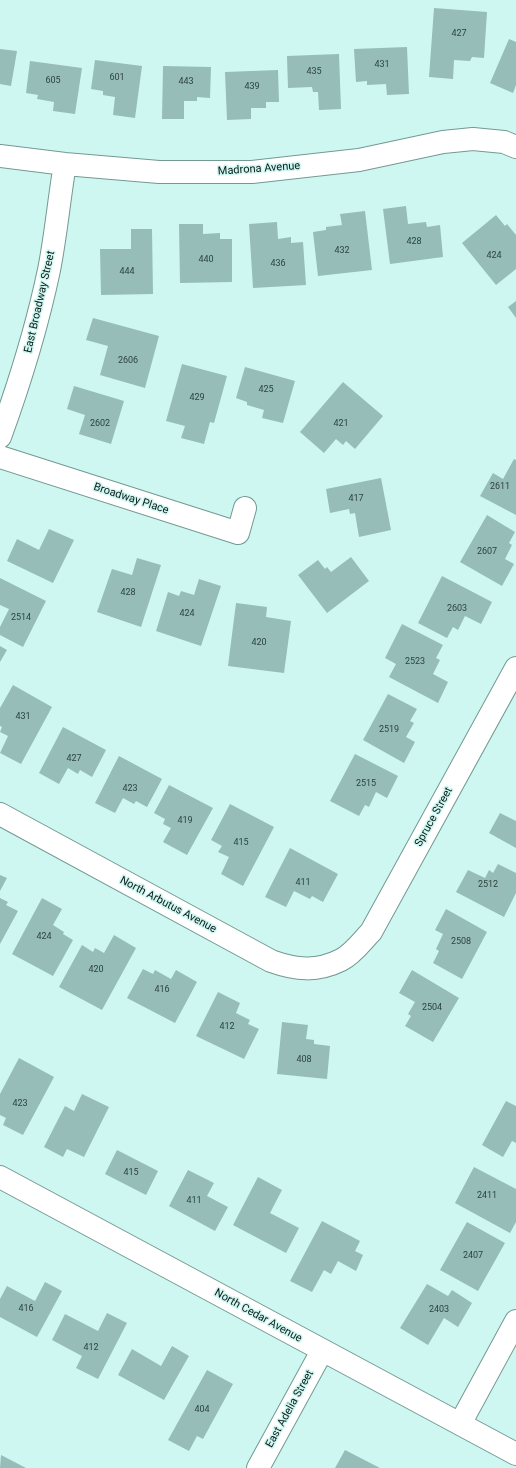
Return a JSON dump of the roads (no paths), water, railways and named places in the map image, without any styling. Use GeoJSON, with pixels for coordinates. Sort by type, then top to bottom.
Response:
{"type":"FeatureCollection","features":[{"type":"Feature","properties":{"kind":"street","name":"Madrona Avenue"},"geometry":{"type":"LineString","coordinates":[[0,156],[65,164],[158,172],[252,172],[359,160],[443,142],[472,139],[504,142],[516,147]]}},
{"type":"Feature","properties":{"kind":"street","name":"East Broadway Street"},"geometry":{"type":"LineString","coordinates":[[0,437],[14,400],[34,333],[49,270],[65,164]]}},
{"type":"Feature","properties":{"kind":"street","name":"Broadway Place"},"geometry":{"type":"LineString","coordinates":[[0,457],[238,533],[245,508]]}},
{"type":"Feature","properties":{"kind":"street","name":"Spruce Street"},"geometry":{"type":"LineString","coordinates":[[342,960],[371,932],[516,668]]}},
{"type":"Feature","properties":{"kind":"street","name":"North Arbutus Avenue"},"geometry":{"type":"LineString","coordinates":[[0,814],[272,961],[285,966],[305,969],[324,966],[342,960]]}},
{"type":"Feature","properties":{"kind":"street","name":"North Cedar Avenue"},"geometry":{"type":"LineString","coordinates":[[0,1177],[516,1454]]}},
{"type":"Feature","properties":{"kind":"street"},"geometry":{"type":"LineString","coordinates":[[460,1424],[516,1321]]}},
{"type":"Feature","properties":{"kind":"street","name":"East Adelia Street"},"geometry":{"type":"LineString","coordinates":[[258,1468],[322,1351]]}}]}
